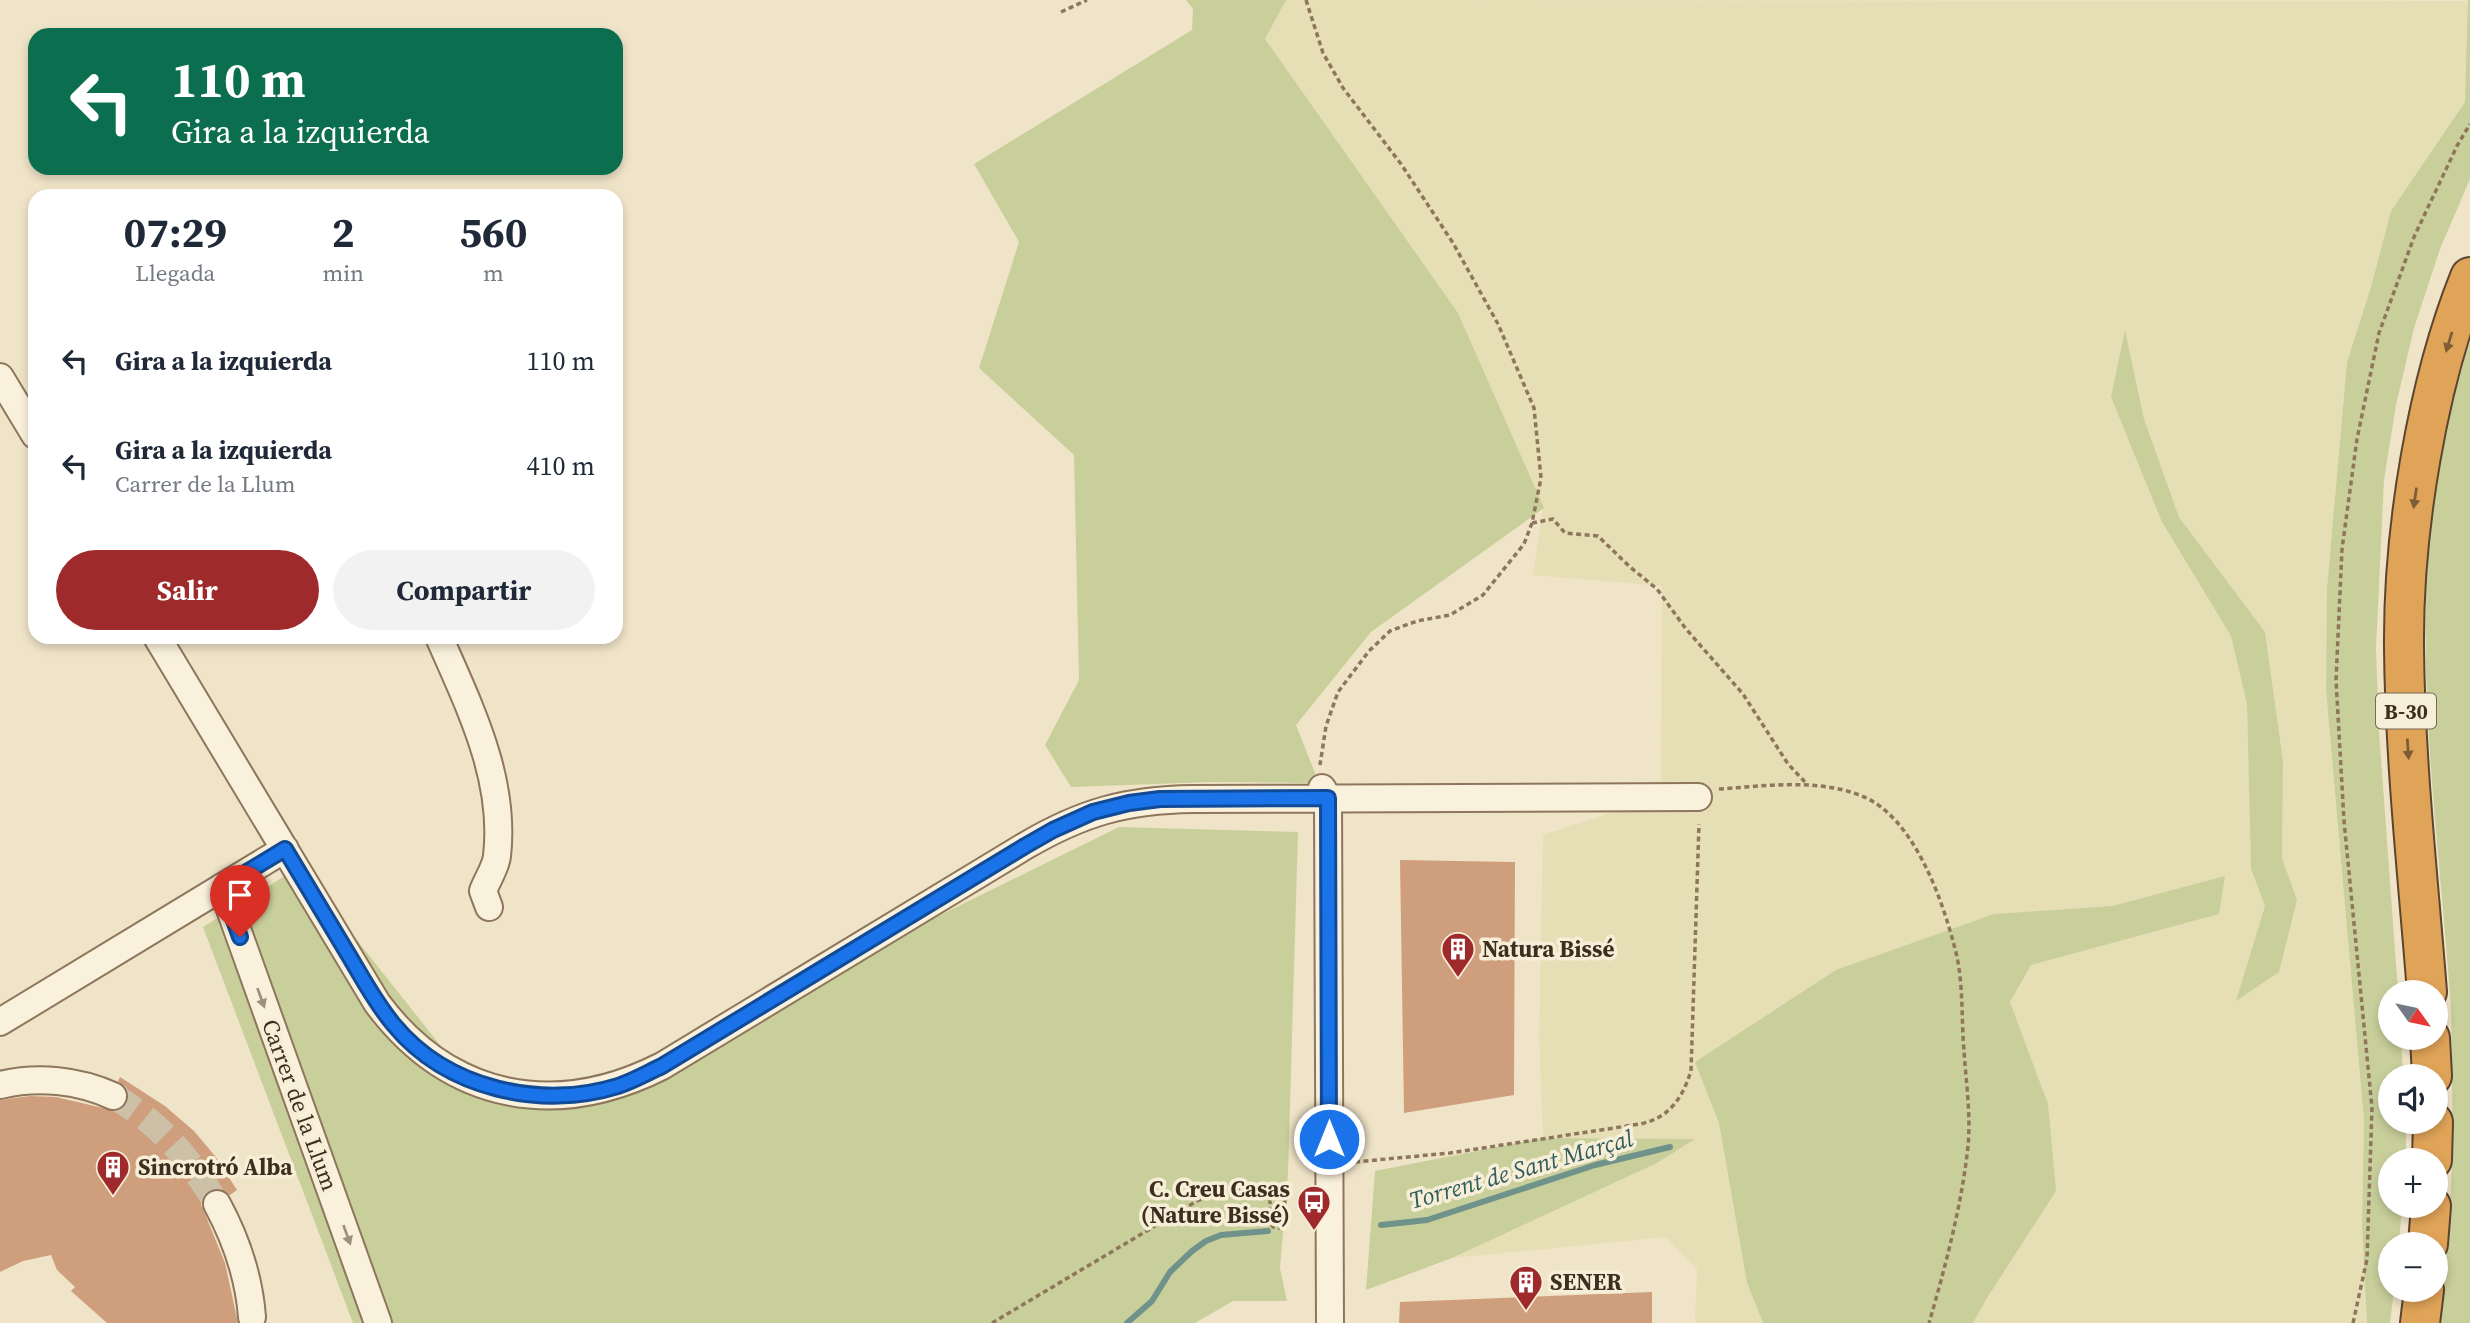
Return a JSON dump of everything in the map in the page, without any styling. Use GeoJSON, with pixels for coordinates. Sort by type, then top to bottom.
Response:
{"type":"FeatureCollection","features":[{"type":"Feature","properties":{"kind":"highway","name":"B-30"},"geometry":{"type":"LineString","coordinates":[[2426,980],[2406,718],[2404,645],[2407,584],[2415,498],[2426,430],[2445,353],[2469,278]]}},
{"type":"Feature","properties":{"kind":"highway"},"geometry":{"type":"LineString","coordinates":[[2420,1323],[2423,1302]]}},
{"type":"Feature","properties":{"kind":"street"},"geometry":{"type":"LineString","coordinates":[[0,377],[25,399]]}},
{"type":"Feature","properties":{"kind":"street"},"geometry":{"type":"LineString","coordinates":[[161,644],[377,1003],[395,1027],[435,1061],[481,1084],[517,1093],[564,1096],[617,1086],[662,1066],[1025,846],[1093,812],[1160,799],[1325,793],[1698,797]]}},
{"type":"Feature","properties":{"kind":"street"},"geometry":{"type":"LineString","coordinates":[[442,644],[471,711],[496,788],[497,858],[482,891],[489,907]]}},
{"type":"Feature","properties":{"kind":"street"},"geometry":{"type":"LineString","coordinates":[[1325,793],[1330,1323]]}},
{"type":"Feature","properties":{"kind":"street"},"geometry":{"type":"LineString","coordinates":[[0,1022],[285,849]]}},
{"type":"Feature","properties":{"kind":"street","name":"Carrer de la Llum"},"geometry":{"type":"LineString","coordinates":[[222,887],[378,1323]]}},
{"type":"Feature","properties":{"kind":"street"},"geometry":{"type":"LineString","coordinates":[[0,1085],[30,1081],[76,1082],[113,1096]]}},
{"type":"Feature","properties":{"kind":"street"},"geometry":{"type":"LineString","coordinates":[[217,1204],[234,1237],[251,1298],[252,1317]]}},
{"type":"Feature","properties":{"kind":"path"},"geometry":{"type":"LineString","coordinates":[[1061,12],[1087,0]]}},
{"type":"Feature","properties":{"kind":"path"},"geometry":{"type":"LineString","coordinates":[[1305,0],[1323,53],[1343,88],[1401,164],[1453,243],[1498,324],[1534,408],[1541,478],[1532,523],[1524,544],[1483,595],[1450,615],[1417,621],[1390,631],[1369,651],[1338,692],[1326,726],[1320,761],[1325,793]]}},
{"type":"Feature","properties":{"kind":"path"},"geometry":{"type":"LineString","coordinates":[[2353,1323],[2367,1259],[2372,1108],[2344,821],[2336,680],[2342,549],[2357,439],[2379,333],[2414,237],[2470,124]]}},
{"type":"Feature","properties":{"kind":"path"},"geometry":{"type":"LineString","coordinates":[[1532,523],[1553,519],[1565,533],[1598,536],[1657,589],[1686,629],[1743,694],[1787,764],[1807,785]]}},
{"type":"Feature","properties":{"kind":"path"},"geometry":{"type":"LineString","coordinates":[[1698,797],[1704,790],[1797,784],[1862,796],[1887,810],[1912,840],[1929,874],[1955,946],[1961,989],[1968,1146],[1943,1275],[1928,1323]]}},
{"type":"Feature","properties":{"kind":"path"},"geometry":{"type":"LineString","coordinates":[[1355,1162],[1450,1153],[1640,1124],[1659,1118],[1674,1106],[1685,1089],[1690,1072],[1699,824]]}},
{"type":"Feature","properties":{"kind":"path"},"geometry":{"type":"LineString","coordinates":[[992,1323],[1211,1195],[1247,1189],[1270,1189],[1270,1221],[1273,1227],[1279,1228],[1287,1186]]}},
{"type":"Feature","properties":{"kind":"shaded area"},"geometry":{"type":"Polygon","coordinates":[[[1286,0],[2470,1],[2465,102],[2391,211],[2347,362],[2327,588],[2326,690],[2364,1122],[2362,1226],[2367,1323],[1973,1323],[1987,1298],[2048,1104],[2010,1002],[2031,965],[2219,914],[2225,876],[2112,906],[1994,914],[1695,1061],[1719,1123],[1747,1283],[1763,1323],[1695,1323],[1697,1269],[1666,1237],[1452,1258],[1657,1163],[1693,1139],[1543,1138],[1539,1035],[1543,835],[1661,796],[1662,586],[1533,575],[1543,508],[1265,38],[1286,0]],[[2126,333],[2162,522],[2231,636],[2247,704],[2251,869],[2265,906],[2237,1000],[2297,900],[2282,858],[2283,761],[2265,632],[2179,517],[2144,419],[2126,333]]]}},
{"type":"Feature","properties":{"kind":"green space"},"geometry":{"type":"Polygon","coordinates":[[[1186,0],[1286,0],[1265,39],[1458,313],[1544,508],[1371,632],[1296,725],[1319,783],[1211,782],[1071,787],[1045,745],[1079,680],[1074,455],[979,368],[1019,242],[974,164],[1192,30],[1193,9],[1186,0]]]}},
{"type":"Feature","properties":{"kind":"green space"},"geometry":{"type":"Polygon","coordinates":[[[2470,0],[2470,179],[2440,249],[2414,328],[2396,405],[2384,480],[2376,648],[2379,731],[2397,980],[2378,980],[2378,1050],[2402,1050],[2402,1064],[2378,1064],[2378,1134],[2406,1134],[2406,1148],[2378,1148],[2378,1218],[2401,1218],[2400,1232],[2378,1232],[2378,1302],[2393,1302],[2390,1323],[2367,1323],[2362,1226],[2364,1121],[2326,690],[2327,588],[2347,362],[2391,211],[2465,102],[2470,0]]]}},
{"type":"Feature","properties":{"kind":"green space"},"geometry":{"type":"Polygon","coordinates":[[[2125,330],[2144,419],[2179,517],[2265,632],[2283,761],[2282,858],[2297,900],[2279,972],[2236,1001],[2265,906],[2251,869],[2247,704],[2231,636],[2162,522],[2111,397],[2125,330]]]}},
{"type":"Feature","properties":{"kind":"green space"},"geometry":{"type":"Polygon","coordinates":[[[2470,341],[2470,1323],[2439,1323],[2441,1302],[2448,1302],[2452,1137],[2451,1026],[2429,732],[2426,601],[2438,469],[2470,341]]]}},
{"type":"Feature","properties":{"kind":"green space"},"geometry":{"type":"Polygon","coordinates":[[[1119,827],[1298,832],[1288,1174],[1280,1268],[1287,1301],[1233,1301],[1195,1323],[353,1323],[203,927],[299,867],[444,1050],[525,1089],[607,1079],[1119,827]]]}},
{"type":"Feature","properties":{"kind":"green space"},"geometry":{"type":"Polygon","coordinates":[[[2225,876],[2219,914],[2031,965],[2010,1002],[2048,1104],[2056,1191],[1973,1323],[1763,1323],[1747,1283],[1719,1123],[1695,1062],[1836,970],[1994,914],[2112,906],[2225,876]]]}},
{"type":"Feature","properties":{"kind":"green space"},"geometry":{"type":"Polygon","coordinates":[[[1543,1138],[1695,1139],[1657,1163],[1452,1258],[1366,1290],[1375,1171],[1543,1138]]]}},
{"type":"Feature","properties":{"kind":"building","name":"Natura Bissé"},"geometry":{"type":"Polygon","coordinates":[[[1400,860],[1515,862],[1514,1095],[1404,1113],[1400,860]]]}},
{"type":"Feature","properties":{"kind":"building","name":"Sincrotró Alba"},"geometry":{"type":"Polygon","coordinates":[[[120,1077],[165,1106],[194,1131],[215,1156],[237,1190],[230,1195],[218,1188],[210,1190],[204,1195],[201,1204],[225,1263],[238,1323],[107,1323],[71,1291],[75,1287],[57,1270],[51,1255],[23,1261],[0,1272],[0,1100],[30,1096],[56,1097],[116,1111],[123,1108],[129,1095],[126,1087],[118,1081],[120,1077]]]}},
{"type":"Feature","properties":{"kind":"building","name":"SENER"},"geometry":{"type":"Polygon","coordinates":[[[1652,1292],[1652,1323],[1399,1323],[1400,1302],[1652,1292]]]}},
{"type":"Feature","properties":{"kind":"waterway","name":"Torrent de Sant Marçal"},"geometry":{"type":"LineString","coordinates":[[1381,1225],[1427,1220],[1595,1165],[1670,1147]]}},
{"type":"Feature","properties":{"kind":"waterway","name":"Torrent de Sant Marçal"},"geometry":{"type":"LineString","coordinates":[[1127,1323],[1152,1301],[1170,1272],[1206,1241],[1221,1235],[1268,1231]]}},
{"type":"Feature","properties":{"kind":"tunnel"},"geometry":{"type":"LineString","coordinates":[[113,1096],[130,1106],[172,1143],[217,1204]]}},
{"type":"Feature","properties":{"kind":"place","name":"Natura Bissé"},"geometry":{"type":"Point","coordinates":[1458,979]}},
{"type":"Feature","properties":{"kind":"place","name":"Sincrotró Alba"},"geometry":{"type":"Point","coordinates":[113,1197]}},
{"type":"Feature","properties":{"kind":"place","name":"C. Creu Casas (Nature Bissé)"},"geometry":{"type":"Point","coordinates":[1314,1232]}},
{"type":"Feature","properties":{"kind":"place","name":"SENER"},"geometry":{"type":"Point","coordinates":[1526,1312]}},
{"type":"Feature","properties":{"kind":"route"},"geometry":{"type":"LineString","coordinates":[[240,937],[222,887],[285,849],[377,1003],[395,1027],[415,1046],[457,1074],[481,1084],[536,1096],[588,1093],[617,1086],[662,1066],[1025,846],[1093,812],[1160,799],[1328,798],[1329,1139]]}}]}
